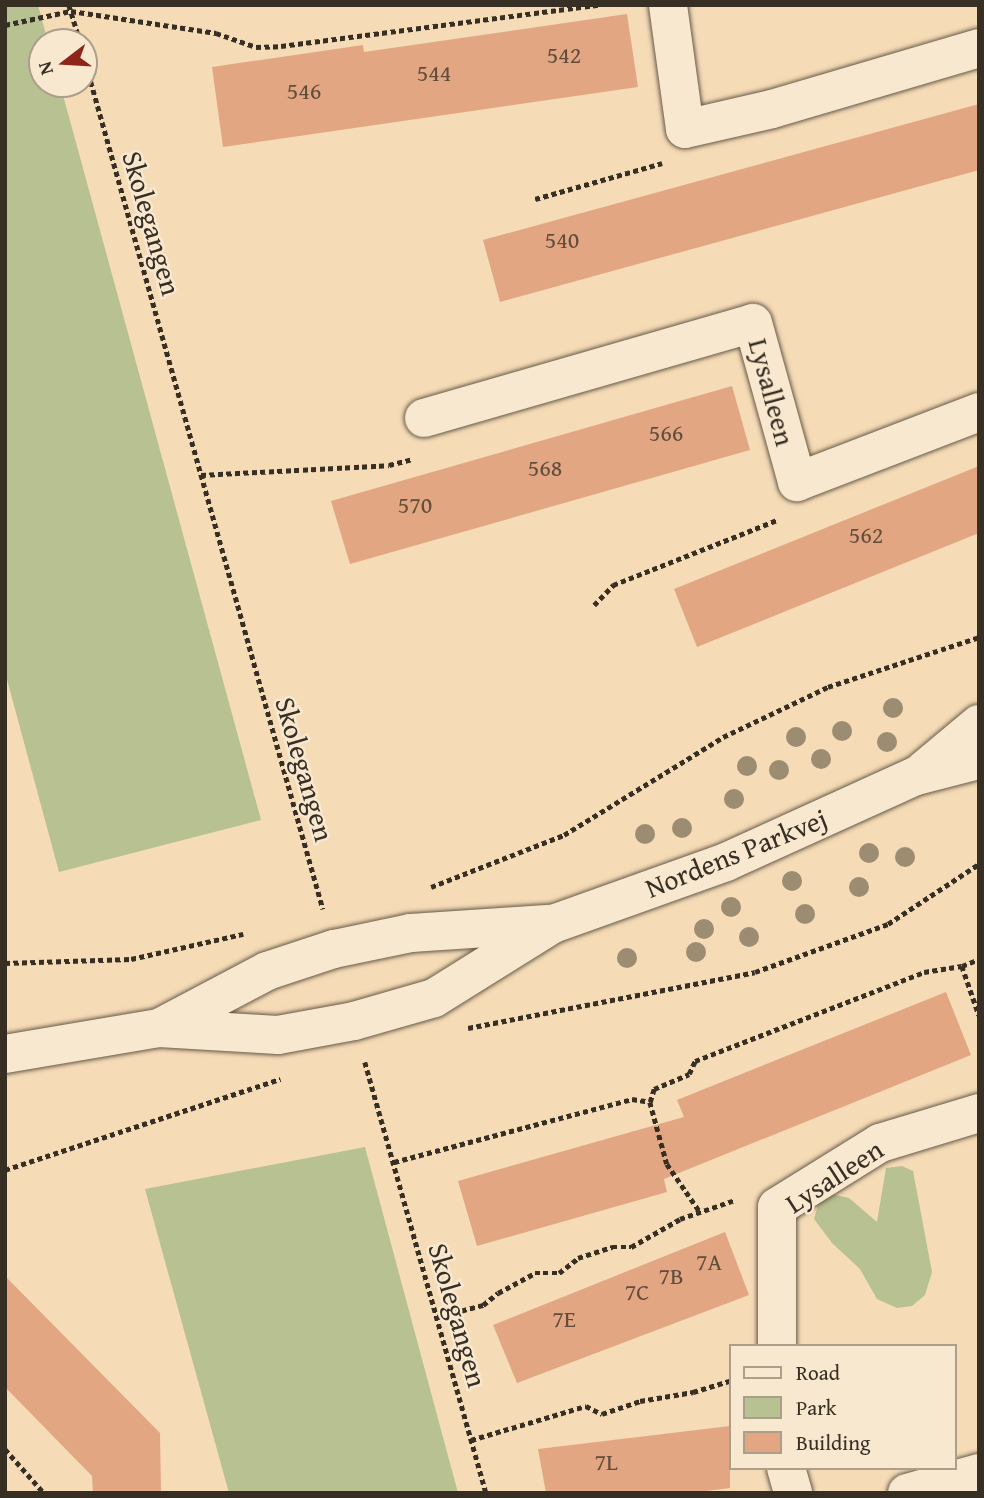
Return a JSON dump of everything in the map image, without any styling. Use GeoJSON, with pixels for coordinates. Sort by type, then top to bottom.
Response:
{"type":"FeatureCollection","features":[{"type":"Feature","properties":{"kind":"street"},"geometry":{"type":"LineString","coordinates":[[668,5],[685,129],[785,106],[979,48]]}},
{"type":"Feature","properties":{"kind":"street","name":"Lysalleen"},"geometry":{"type":"LineString","coordinates":[[424,418],[754,323],[797,482],[979,412]]}},
{"type":"Feature","properties":{"kind":"street","name":"Nordens Parkvej"},"geometry":{"type":"LineString","coordinates":[[916,776],[979,724]]}},
{"type":"Feature","properties":{"kind":"street","name":"Nordens Parkvej"},"geometry":{"type":"LineString","coordinates":[[5,1054],[159,1028],[278,1035],[354,1021],[434,998],[553,924],[726,862],[916,776],[979,760]]}},
{"type":"Feature","properties":{"kind":"street","name":"Nordens Parkvej"},"geometry":{"type":"LineString","coordinates":[[159,1028],[268,971],[334,949],[411,933],[553,924]]}},
{"type":"Feature","properties":{"kind":"street","name":"Lysalleen"},"geometry":{"type":"LineString","coordinates":[[777,1344],[777,1207],[880,1143],[979,1113]]}},
{"type":"Feature","properties":{"kind":"street"},"geometry":{"type":"LineString","coordinates":[[787,1470],[793,1493]]}},
{"type":"Feature","properties":{"kind":"street"},"geometry":{"type":"LineString","coordinates":[[906,1493],[979,1473]]}},
{"type":"Feature","properties":{"kind":"path"},"geometry":{"type":"LineString","coordinates":[[5,25],[70,8],[216,33],[256,47],[598,5]]}},
{"type":"Feature","properties":{"kind":"path"},"geometry":{"type":"LineString","coordinates":[[70,8],[76,28]]}},
{"type":"Feature","properties":{"kind":"path","name":"Skolegangen"},"geometry":{"type":"LineString","coordinates":[[95,98],[334,949]]}},
{"type":"Feature","properties":{"kind":"path"},"geometry":{"type":"LineString","coordinates":[[535,199],[662,163]]}},
{"type":"Feature","properties":{"kind":"path"},"geometry":{"type":"LineString","coordinates":[[201,475],[389,465],[422,456]]}},
{"type":"Feature","properties":{"kind":"path"},"geometry":{"type":"LineString","coordinates":[[594,605],[613,585],[781,518]]}},
{"type":"Feature","properties":{"kind":"path"},"geometry":{"type":"LineString","coordinates":[[418,890],[445,883],[564,835],[723,737],[828,687],[979,637]]}},
{"type":"Feature","properties":{"kind":"path"},"geometry":{"type":"LineString","coordinates":[[467,1029],[755,972],[888,923],[979,864]]}},
{"type":"Feature","properties":{"kind":"path"},"geometry":{"type":"LineString","coordinates":[[5,963],[131,959],[247,933]]}},
{"type":"Feature","properties":{"kind":"path"},"geometry":{"type":"LineString","coordinates":[[699,1212],[667,1164],[650,1102],[654,1089],[689,1074],[695,1060],[923,972],[962,966],[979,959]]}},
{"type":"Feature","properties":{"kind":"path"},"geometry":{"type":"LineString","coordinates":[[962,966],[979,1015]]}},
{"type":"Feature","properties":{"kind":"path","name":"Skolegangen"},"geometry":{"type":"LineString","coordinates":[[354,1021],[486,1493]]}},
{"type":"Feature","properties":{"kind":"path"},"geometry":{"type":"LineString","coordinates":[[5,1170],[283,1078]]}},
{"type":"Feature","properties":{"kind":"path"},"geometry":{"type":"LineString","coordinates":[[394,1162],[632,1099],[650,1102]]}},
{"type":"Feature","properties":{"kind":"path"},"geometry":{"type":"LineString","coordinates":[[437,1317],[484,1305],[498,1293],[535,1273],[559,1273],[578,1258],[612,1247],[631,1247],[657,1230],[751,1194],[777,1207]]}},
{"type":"Feature","properties":{"kind":"path"},"geometry":{"type":"LineString","coordinates":[[471,1440],[586,1406],[601,1414],[640,1401],[729,1381]]}},
{"type":"Feature","properties":{"kind":"path"},"geometry":{"type":"LineString","coordinates":[[5,1449],[44,1493]]}},
{"type":"Feature","properties":{"kind":"green space"},"geometry":{"type":"Polygon","coordinates":[[[5,5],[38,5],[44,28],[28,28],[28,98],[64,98],[261,820],[59,872],[5,672],[5,5]]]}},
{"type":"Feature","properties":{"kind":"green space"},"geometry":{"type":"Polygon","coordinates":[[[365,1147],[458,1493],[229,1493],[145,1189],[365,1147]]]}},
{"type":"Feature","properties":{"kind":"green space"},"geometry":{"type":"Polygon","coordinates":[[[902,1166],[913,1171],[932,1272],[925,1295],[912,1306],[897,1308],[877,1299],[860,1269],[832,1243],[814,1219],[819,1202],[831,1194],[849,1198],[877,1222],[886,1168],[902,1166]]]}},
{"type":"Feature","properties":{"kind":"building"},"geometry":{"type":"Polygon","coordinates":[[[627,14],[638,87],[223,147],[212,67],[363,45],[364,52],[627,14]]]}},
{"type":"Feature","properties":{"kind":"building"},"geometry":{"type":"Polygon","coordinates":[[[979,104],[979,170],[500,302],[483,240],[979,104]]]}},
{"type":"Feature","properties":{"kind":"building"},"geometry":{"type":"Polygon","coordinates":[[[732,386],[750,450],[350,564],[331,501],[732,386]]]}},
{"type":"Feature","properties":{"kind":"building"},"geometry":{"type":"Polygon","coordinates":[[[979,466],[979,533],[697,647],[674,589],[979,466]]]}},
{"type":"Feature","properties":{"kind":"building"},"geometry":{"type":"Polygon","coordinates":[[[946,992],[971,1055],[664,1179],[667,1192],[477,1246],[458,1181],[684,1117],[677,1100],[946,992]]]}},
{"type":"Feature","properties":{"kind":"building"},"geometry":{"type":"Polygon","coordinates":[[[725,1232],[749,1295],[517,1383],[493,1325],[725,1232]]]}},
{"type":"Feature","properties":{"kind":"building"},"geometry":{"type":"Polygon","coordinates":[[[5,1276],[160,1433],[161,1493],[93,1493],[92,1476],[5,1387],[5,1276]]]}},
{"type":"Feature","properties":{"kind":"building"},"geometry":{"type":"Polygon","coordinates":[[[729,1426],[730,1488],[690,1493],[546,1493],[538,1449],[729,1426]]]}}]}
